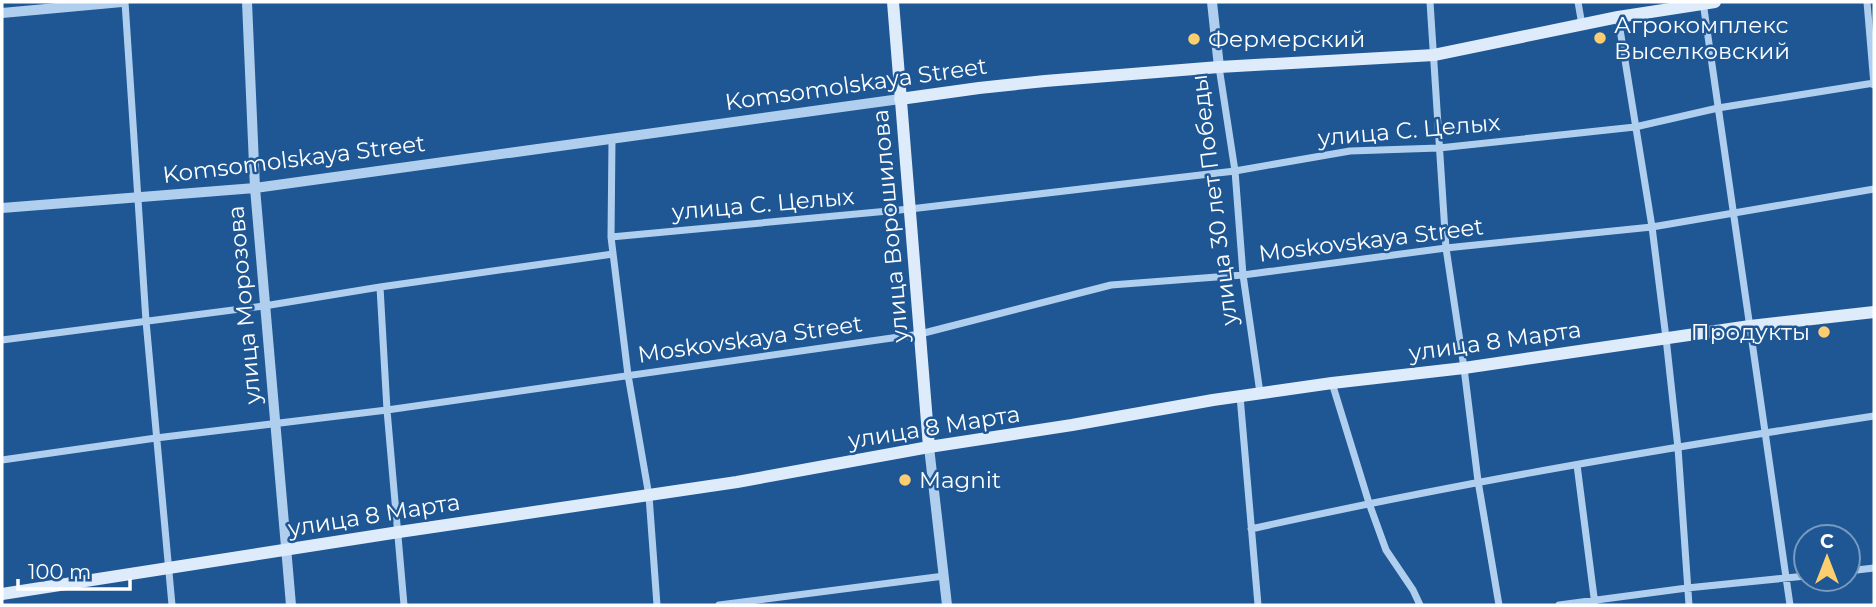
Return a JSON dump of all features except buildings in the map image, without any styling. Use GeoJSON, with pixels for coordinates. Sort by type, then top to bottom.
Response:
{"type":"FeatureCollection","features":[{"type":"Feature","properties":{"kind":"main road","name":"улица Ворошилова"},"geometry":{"type":"LineString","coordinates":[[893,2],[929,447]]}},
{"type":"Feature","properties":{"kind":"main road","name":"Komsomolskaya Street"},"geometry":{"type":"LineString","coordinates":[[900,99],[992,86],[1219,67],[1434,55],[1618,17],[1707,2]]}},
{"type":"Feature","properties":{"kind":"main road","name":"улица 8 Марта"},"geometry":{"type":"LineString","coordinates":[[2,594],[737,482],[929,447],[1240,396],[1464,368],[1751,326],[1874,312]]}},
{"type":"Feature","properties":{"kind":"street"},"geometry":{"type":"LineString","coordinates":[[2,13],[123,2],[146,321],[172,605]]}},
{"type":"Feature","properties":{"kind":"street","name":"улица Морозова"},"geometry":{"type":"LineString","coordinates":[[247,2],[255,188],[290,605]]}},
{"type":"Feature","properties":{"kind":"street","name":"улица 30 лет Победы"},"geometry":{"type":"LineString","coordinates":[[1212,2],[1235,171],[1243,275],[1260,393]]}},
{"type":"Feature","properties":{"kind":"street"},"geometry":{"type":"LineString","coordinates":[[1430,2],[1446,248],[1478,481],[1499,605]]}},
{"type":"Feature","properties":{"kind":"street"},"geometry":{"type":"LineString","coordinates":[[1578,2],[1582,24]]}},
{"type":"Feature","properties":{"kind":"street"},"geometry":{"type":"LineString","coordinates":[[1707,2],[1718,108],[1790,605]]}},
{"type":"Feature","properties":{"kind":"street"},"geometry":{"type":"LineString","coordinates":[[1867,2],[1874,83]]}},
{"type":"Feature","properties":{"kind":"street"},"geometry":{"type":"LineString","coordinates":[[1618,17],[1652,227],[1666,338],[1678,448],[1689,605]]}},
{"type":"Feature","properties":{"kind":"street","name":"улица С. Целых"},"geometry":{"type":"LineString","coordinates":[[611,237],[909,209],[1235,171],[1350,151],[1439,148],[1635,127],[1718,108],[1874,83]]}},
{"type":"Feature","properties":{"kind":"street","name":"Komsomolskaya Street"},"geometry":{"type":"LineString","coordinates":[[2,208],[255,188],[900,99]]}},
{"type":"Feature","properties":{"kind":"street"},"geometry":{"type":"LineString","coordinates":[[612,140],[611,237],[628,375],[649,496],[657,605]]}},
{"type":"Feature","properties":{"kind":"street","name":"Moskovskaya Street"},"geometry":{"type":"LineString","coordinates":[[2,460],[387,410],[920,334],[1111,285],[1243,275],[1446,248],[1652,227],[1874,189]]}},
{"type":"Feature","properties":{"kind":"street"},"geometry":{"type":"LineString","coordinates":[[2,340],[264,306],[613,254]]}},
{"type":"Feature","properties":{"kind":"street"},"geometry":{"type":"LineString","coordinates":[[380,287],[387,410],[404,605]]}},
{"type":"Feature","properties":{"kind":"street"},"geometry":{"type":"LineString","coordinates":[[1332,383],[1386,550],[1420,605]]}},
{"type":"Feature","properties":{"kind":"street"},"geometry":{"type":"LineString","coordinates":[[1240,396],[1258,605]]}},
{"type":"Feature","properties":{"kind":"street"},"geometry":{"type":"LineString","coordinates":[[1251,528],[1478,481],[1874,416]]}},
{"type":"Feature","properties":{"kind":"street"},"geometry":{"type":"LineString","coordinates":[[929,447],[947,605]]}},
{"type":"Feature","properties":{"kind":"street"},"geometry":{"type":"LineString","coordinates":[[1577,465],[1595,603]]}},
{"type":"Feature","properties":{"kind":"street"},"geometry":{"type":"LineString","coordinates":[[719,605],[944,576]]}},
{"type":"Feature","properties":{"kind":"street"},"geometry":{"type":"LineString","coordinates":[[1559,605],[1595,603],[1687,588],[1792,578]]}},
{"type":"Feature","properties":{"kind":"place","name":"Агрокомплекс Выселковский"},"geometry":{"type":"Point","coordinates":[1600,38]}},
{"type":"Feature","properties":{"kind":"place","name":"Фермерский"},"geometry":{"type":"Point","coordinates":[1194,39]}},
{"type":"Feature","properties":{"kind":"place","name":"Продукты"},"geometry":{"type":"Point","coordinates":[1824,332]}},
{"type":"Feature","properties":{"kind":"place","name":"Magnit"},"geometry":{"type":"Point","coordinates":[905,480]}}]}
